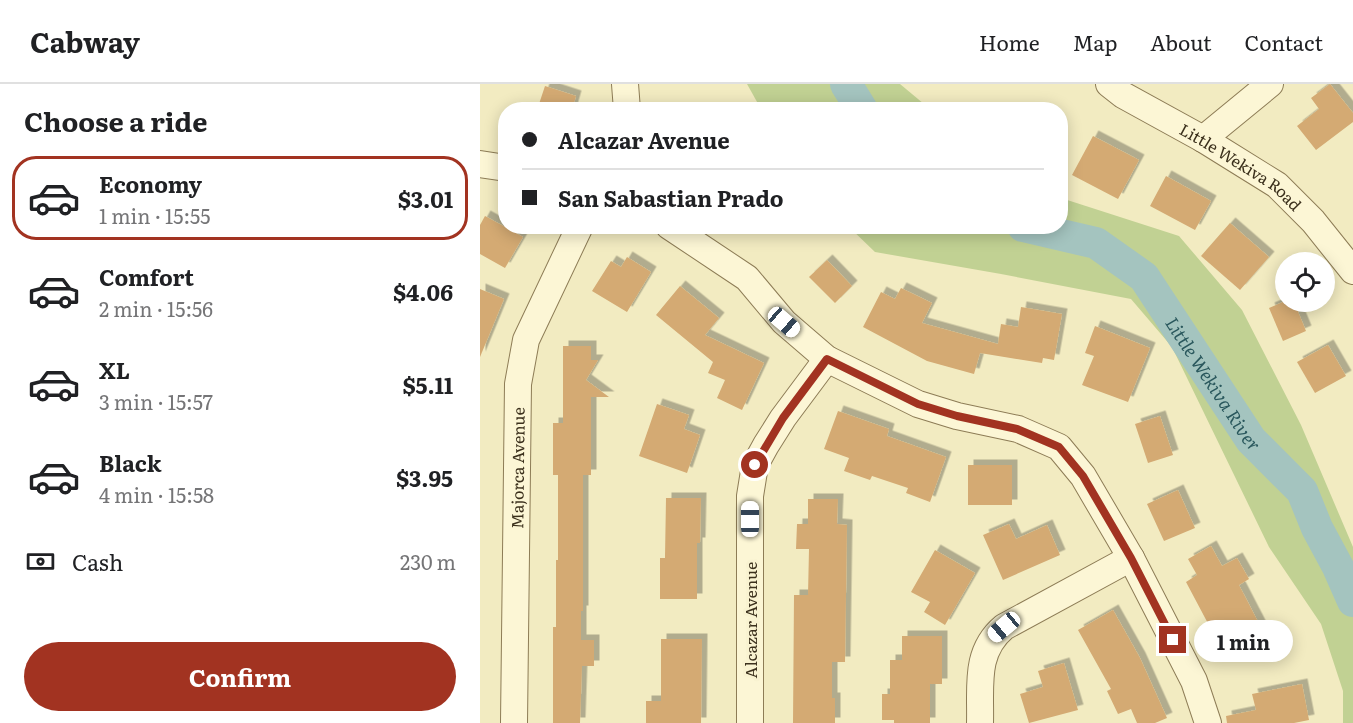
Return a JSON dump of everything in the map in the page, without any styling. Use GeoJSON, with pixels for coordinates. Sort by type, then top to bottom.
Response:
{"type":"FeatureCollection","features":[{"type":"Feature","properties":{"kind":"street"},"geometry":{"type":"LineString","coordinates":[[624,84],[626,102]]}},
{"type":"Feature","properties":{"kind":"street","name":"Little Wekiva Road"},"geometry":{"type":"LineString","coordinates":[[1109,84],[1277,185],[1313,222],[1353,271]]}},
{"type":"Feature","properties":{"kind":"street"},"geometry":{"type":"LineString","coordinates":[[1203,139],[1270,84]]}},
{"type":"Feature","properties":{"kind":"street"},"geometry":{"type":"LineString","coordinates":[[480,164],[498,167]]}},
{"type":"Feature","properties":{"kind":"street","name":"Majorca Avenue"},"geometry":{"type":"LineString","coordinates":[[514,723],[518,384],[526,340],[576,234]]}},
{"type":"Feature","properties":{"kind":"street"},"geometry":{"type":"LineString","coordinates":[[681,234],[747,278],[784,322],[827,359],[918,404],[957,416],[1017,429],[1059,447],[1083,476],[1131,558],[1194,681],[1209,723]]}},
{"type":"Feature","properties":{"kind":"street","name":"Alcazar Avenue"},"geometry":{"type":"LineString","coordinates":[[750,723],[750,496],[755,465],[783,418],[827,359]]}},
{"type":"Feature","properties":{"kind":"street"},"geometry":{"type":"LineString","coordinates":[[980,723],[981,670],[984,653],[992,637],[1004,627],[1131,558]]}},
{"type":"Feature","properties":{"kind":"green space"},"geometry":{"type":"Polygon","coordinates":[[[747,84],[900,84],[922,102],[757,102],[747,84]]]}},
{"type":"Feature","properties":{"kind":"green space"},"geometry":{"type":"Polygon","coordinates":[[[1068,200],[1179,236],[1242,310],[1301,425],[1353,547],[1353,723],[1343,723],[1343,691],[1321,624],[1269,547],[1172,347],[1131,299],[875,252],[856,234],[1068,234],[1068,200]]]}},
{"type":"Feature","properties":{"kind":"building"},"geometry":{"type":"Polygon","coordinates":[[[1330,84],[1353,113],[1353,122],[1316,150],[1297,126],[1319,109],[1311,98],[1330,84]]]}},
{"type":"Feature","properties":{"kind":"building"},"geometry":{"type":"Polygon","coordinates":[[[545,86],[576,96],[574,102],[540,102],[545,86]]]}},
{"type":"Feature","properties":{"kind":"building"},"geometry":{"type":"Polygon","coordinates":[[[1093,136],[1139,160],[1118,199],[1072,175],[1093,136]]]}},
{"type":"Feature","properties":{"kind":"building"},"geometry":{"type":"Polygon","coordinates":[[[1166,176],[1211,201],[1195,230],[1150,206],[1166,176]]]}},
{"type":"Feature","properties":{"kind":"building"},"geometry":{"type":"Polygon","coordinates":[[[485,216],[498,223],[498,234],[518,234],[523,237],[505,268],[480,254],[480,225],[485,216]]]}},
{"type":"Feature","properties":{"kind":"building"},"geometry":{"type":"Polygon","coordinates":[[[1230,223],[1269,257],[1240,290],[1201,256],[1230,223]]]}},
{"type":"Feature","properties":{"kind":"building"},"geometry":{"type":"Polygon","coordinates":[[[627,257],[651,272],[627,312],[592,291],[611,261],[621,267],[627,257]]]}},
{"type":"Feature","properties":{"kind":"building"},"geometry":{"type":"Polygon","coordinates":[[[827,260],[852,286],[835,303],[809,277],[827,260]]]}},
{"type":"Feature","properties":{"kind":"building"},"geometry":{"type":"Polygon","coordinates":[[[680,286],[719,318],[705,335],[764,363],[742,410],[717,398],[725,380],[708,373],[713,362],[656,315],[680,286]]]}},
{"type":"Feature","properties":{"kind":"building"},"geometry":{"type":"Polygon","coordinates":[[[901,288],[932,303],[922,323],[998,344],[1001,324],[1018,327],[1021,307],[1062,314],[1054,360],[1043,358],[1042,363],[980,353],[974,374],[927,361],[863,327],[881,292],[895,299],[901,288]]]}},
{"type":"Feature","properties":{"kind":"building"},"geometry":{"type":"Polygon","coordinates":[[[480,289],[504,299],[480,357],[480,289]]]}},
{"type":"Feature","properties":{"kind":"building"},"geometry":{"type":"Polygon","coordinates":[[[1275,305],[1275,312],[1298,312],[1306,331],[1283,341],[1269,308],[1275,305]]]}},
{"type":"Feature","properties":{"kind":"building"},"geometry":{"type":"Polygon","coordinates":[[[1095,326],[1150,348],[1128,402],[1082,385],[1094,356],[1085,353],[1095,326]]]}},
{"type":"Feature","properties":{"kind":"building"},"geometry":{"type":"Polygon","coordinates":[[[1328,345],[1346,376],[1315,393],[1297,362],[1328,345]]]}},
{"type":"Feature","properties":{"kind":"building"},"geometry":{"type":"Polygon","coordinates":[[[563,346],[591,346],[591,360],[598,360],[586,380],[609,397],[591,397],[591,475],[583,475],[581,640],[594,640],[594,666],[582,666],[580,723],[553,723],[553,627],[556,627],[558,475],[553,475],[553,423],[563,423],[563,346]]]}},
{"type":"Feature","properties":{"kind":"building"},"geometry":{"type":"Polygon","coordinates":[[[657,404],[689,415],[684,429],[700,435],[687,473],[639,456],[657,404]]]}},
{"type":"Feature","properties":{"kind":"building"},"geometry":{"type":"Polygon","coordinates":[[[838,411],[889,429],[887,436],[946,457],[930,502],[906,493],[908,488],[872,476],[870,480],[844,471],[849,458],[824,449],[838,411]]]}},
{"type":"Feature","properties":{"kind":"building"},"geometry":{"type":"Polygon","coordinates":[[[1160,416],[1173,455],[1148,463],[1135,424],[1160,416]]]}},
{"type":"Feature","properties":{"kind":"building"},"geometry":{"type":"Polygon","coordinates":[[[968,465],[1012,465],[1012,505],[968,505],[968,465]]]}},
{"type":"Feature","properties":{"kind":"building"},"geometry":{"type":"Polygon","coordinates":[[[1178,490],[1195,528],[1164,541],[1147,504],[1178,490]]]}},
{"type":"Feature","properties":{"kind":"building"},"geometry":{"type":"Polygon","coordinates":[[[666,498],[701,498],[700,543],[697,543],[697,599],[660,599],[660,558],[665,558],[666,498]]]}},
{"type":"Feature","properties":{"kind":"building"},"geometry":{"type":"Polygon","coordinates":[[[808,499],[838,499],[837,524],[847,525],[845,662],[832,662],[835,723],[793,723],[794,595],[808,595],[809,549],[796,549],[797,524],[808,524],[808,499]]]}},
{"type":"Feature","properties":{"kind":"building"},"geometry":{"type":"Polygon","coordinates":[[[1009,524],[1016,539],[1047,525],[1060,555],[1003,580],[983,535],[1009,524]]]}},
{"type":"Feature","properties":{"kind":"building"},"geometry":{"type":"Polygon","coordinates":[[[1211,546],[1222,566],[1237,558],[1249,579],[1239,585],[1268,641],[1239,655],[1232,642],[1221,648],[1186,582],[1197,575],[1188,559],[1211,546]]]}},
{"type":"Feature","properties":{"kind":"building"},"geometry":{"type":"Polygon","coordinates":[[[935,550],[975,573],[945,625],[924,612],[930,602],[911,592],[935,550]]]}},
{"type":"Feature","properties":{"kind":"building"},"geometry":{"type":"Polygon","coordinates":[[[1113,610],[1140,658],[1167,718],[1155,723],[1137,723],[1131,709],[1118,714],[1107,691],[1111,689],[1078,630],[1113,610]]]}},
{"type":"Feature","properties":{"kind":"building"},"geometry":{"type":"Polygon","coordinates":[[[902,636],[942,636],[942,684],[930,684],[930,723],[894,723],[894,720],[882,720],[882,694],[890,694],[890,660],[902,660],[902,636]]]}},
{"type":"Feature","properties":{"kind":"building"},"geometry":{"type":"Polygon","coordinates":[[[661,639],[702,639],[701,723],[646,723],[646,701],[661,701],[661,639]]]}},
{"type":"Feature","properties":{"kind":"building"},"geometry":{"type":"Polygon","coordinates":[[[1064,663],[1078,710],[1029,723],[1020,694],[1043,687],[1038,671],[1064,663]]]}},
{"type":"Feature","properties":{"kind":"building"},"geometry":{"type":"Polygon","coordinates":[[[1302,684],[1309,720],[1294,723],[1227,723],[1226,716],[1256,710],[1252,694],[1302,684]]]}},
{"type":"Feature","properties":{"kind":"waterway","name":"Little Wekiva River"},"geometry":{"type":"LineString","coordinates":[[846,84],[857,102]]}},
{"type":"Feature","properties":{"kind":"waterway","name":"Little Wekiva River"},"geometry":{"type":"LineString","coordinates":[[1057,234],[1096,243],[1144,277],[1251,440],[1302,491],[1317,528],[1353,601]]}},
{"type":"Feature","properties":{"kind":"route"},"geometry":{"type":"LineString","coordinates":[[755,465],[783,418],[827,359],[918,404],[957,416],[1017,429],[1059,447],[1083,476],[1131,558],[1173,640]]}}]}
